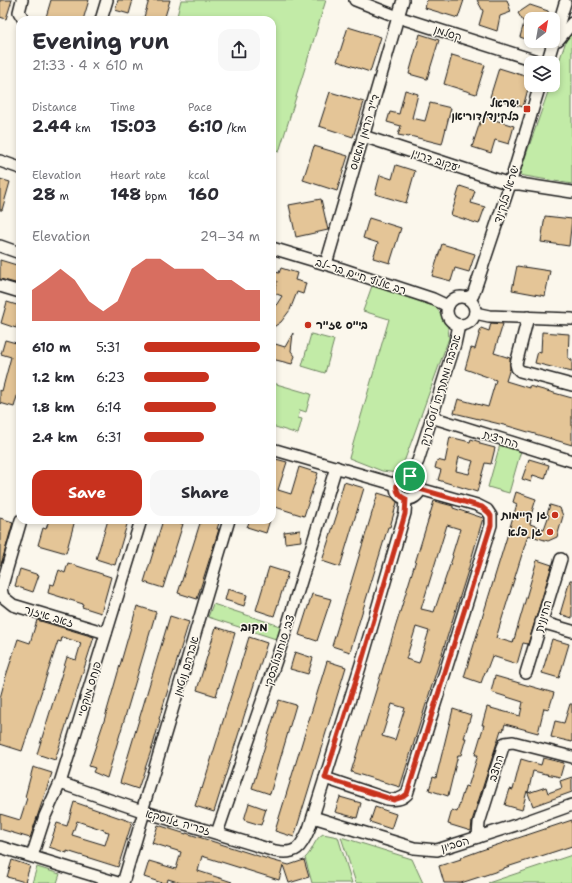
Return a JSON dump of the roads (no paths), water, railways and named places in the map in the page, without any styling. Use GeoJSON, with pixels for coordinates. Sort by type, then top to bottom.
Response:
{"type":"FeatureCollection","features":[{"type":"Feature","properties":{"kind":"street"},"geometry":{"type":"LineString","coordinates":[[22,0],[19,12],[22,16]]}},
{"type":"Feature","properties":{"kind":"street"},"geometry":{"type":"LineString","coordinates":[[102,16],[107,0]]}},
{"type":"Feature","properties":{"kind":"street","name":"קסלמן"},"geometry":{"type":"LineString","coordinates":[[355,0],[398,17],[524,57]]}},
{"type":"Feature","properties":{"kind":"street","name":"ד\"ר הרמן מאאס"},"geometry":{"type":"LineString","coordinates":[[326,264],[403,0]]}},
{"type":"Feature","properties":{"kind":"street"},"geometry":{"type":"LineString","coordinates":[[560,23],[566,2]]}},
{"type":"Feature","properties":{"kind":"street"},"geometry":{"type":"LineString","coordinates":[[560,37],[566,28],[572,23]]}},
{"type":"Feature","properties":{"kind":"street","name":"ישראל בלקינד"},"geometry":{"type":"LineString","coordinates":[[466,298],[473,295],[510,184],[538,92]]}},
{"type":"Feature","properties":{"kind":"street","name":"יעקוב דרוין"},"geometry":{"type":"LineString","coordinates":[[363,136],[510,184],[520,184],[572,192]]}},
{"type":"Feature","properties":{"kind":"street"},"geometry":{"type":"LineString","coordinates":[[0,161],[16,167]]}},
{"type":"Feature","properties":{"kind":"street"},"geometry":{"type":"LineString","coordinates":[[0,246],[16,252]]}},
{"type":"Feature","properties":{"kind":"street","name":"רב אלוף חיים בר-לב"},"geometry":{"type":"LineString","coordinates":[[276,249],[433,299],[448,306]]}},
{"type":"Feature","properties":{"kind":"street"},"geometry":{"type":"LineString","coordinates":[[0,286],[16,291]]}},
{"type":"Feature","properties":{"kind":"street"},"geometry":{"type":"LineString","coordinates":[[458,298],[466,298],[473,304],[475,313],[471,321],[463,325],[455,324],[449,318],[447,310],[448,306],[458,298]]}},
{"type":"Feature","properties":{"kind":"street"},"geometry":{"type":"LineString","coordinates":[[475,313],[489,316],[572,319]]}},
{"type":"Feature","properties":{"kind":"street"},"geometry":{"type":"LineString","coordinates":[[528,318],[516,364],[517,368],[520,371],[572,385]]}},
{"type":"Feature","properties":{"kind":"street","name":"אביבה ומתתיהו לוסטרניק"},"geometry":{"type":"LineString","coordinates":[[410,476],[418,461],[455,344],[458,325]]}},
{"type":"Feature","properties":{"kind":"street","name":"החרצית"},"geometry":{"type":"LineString","coordinates":[[431,417],[572,461]]}},
{"type":"Feature","properties":{"kind":"street"},"geometry":{"type":"LineString","coordinates":[[276,450],[396,485]]}},
{"type":"Feature","properties":{"kind":"street","name":"צבי סוחובולבסקי"},"geometry":{"type":"LineString","coordinates":[[217,833],[283,640],[336,467]]}},
{"type":"Feature","properties":{"kind":"street"},"geometry":{"type":"LineString","coordinates":[[410,476],[416,479],[420,489],[416,496],[406,499],[399,495],[396,485],[403,477],[410,476]]}},
{"type":"Feature","properties":{"kind":"street"},"geometry":{"type":"LineString","coordinates":[[325,778],[387,799],[399,799],[407,794],[491,525],[491,516],[482,507],[420,489]]}},
{"type":"Feature","properties":{"kind":"street"},"geometry":{"type":"LineString","coordinates":[[312,817],[361,664],[405,514],[406,499]]}},
{"type":"Feature","properties":{"kind":"street","name":"זאב איזנר"},"geometry":{"type":"LineString","coordinates":[[20,524],[1,589],[3,597],[13,605],[106,633]]}},
{"type":"Feature","properties":{"kind":"street","name":"פנחס מוקסיי"},"geometry":{"type":"LineString","coordinates":[[32,856],[45,816],[60,783],[141,524]]}},
{"type":"Feature","properties":{"kind":"street","name":"אברהם נוטמן"},"geometry":{"type":"LineString","coordinates":[[123,883],[228,524]]}},
{"type":"Feature","properties":{"kind":"street","name":"החיננית"},"geometry":{"type":"LineString","coordinates":[[526,673],[561,559]]}},
{"type":"Feature","properties":{"kind":"street"},"geometry":{"type":"LineString","coordinates":[[541,622],[572,631]]}},
{"type":"Feature","properties":{"kind":"street","name":"החצב"},"geometry":{"type":"LineString","coordinates":[[478,837],[479,823],[505,743],[513,742],[572,757]]}},
{"type":"Feature","properties":{"kind":"street","name":"זכריה גלוסקא"},"geometry":{"type":"LineString","coordinates":[[60,783],[143,811],[284,853],[292,852],[297,849],[306,836],[312,817]]}},
{"type":"Feature","properties":{"kind":"street","name":"הסביון"},"geometry":{"type":"LineString","coordinates":[[312,817],[422,849],[438,850],[572,805]]}},
{"type":"Feature","properties":{"kind":"street"},"geometry":{"type":"LineString","coordinates":[[0,847],[118,883]]}},
{"type":"Feature","properties":{"kind":"place","name":"ישראל בלקינד/דוריאן"},"geometry":{"type":"Point","coordinates":[527,109]}},
{"type":"Feature","properties":{"kind":"place","name":"בי\"ס שז\"ר"},"geometry":{"type":"Point","coordinates":[308,325]}},
{"type":"Feature","properties":{"kind":"place","name":"גן קיימות"},"geometry":{"type":"Point","coordinates":[555,515]}},
{"type":"Feature","properties":{"kind":"place","name":"גן פלא"},"geometry":{"type":"Point","coordinates":[550,532]}},
{"type":"Feature","properties":{"kind":"district","name":"מקוב"},"geometry":{"type":"Point","coordinates":[254,627]}}]}
